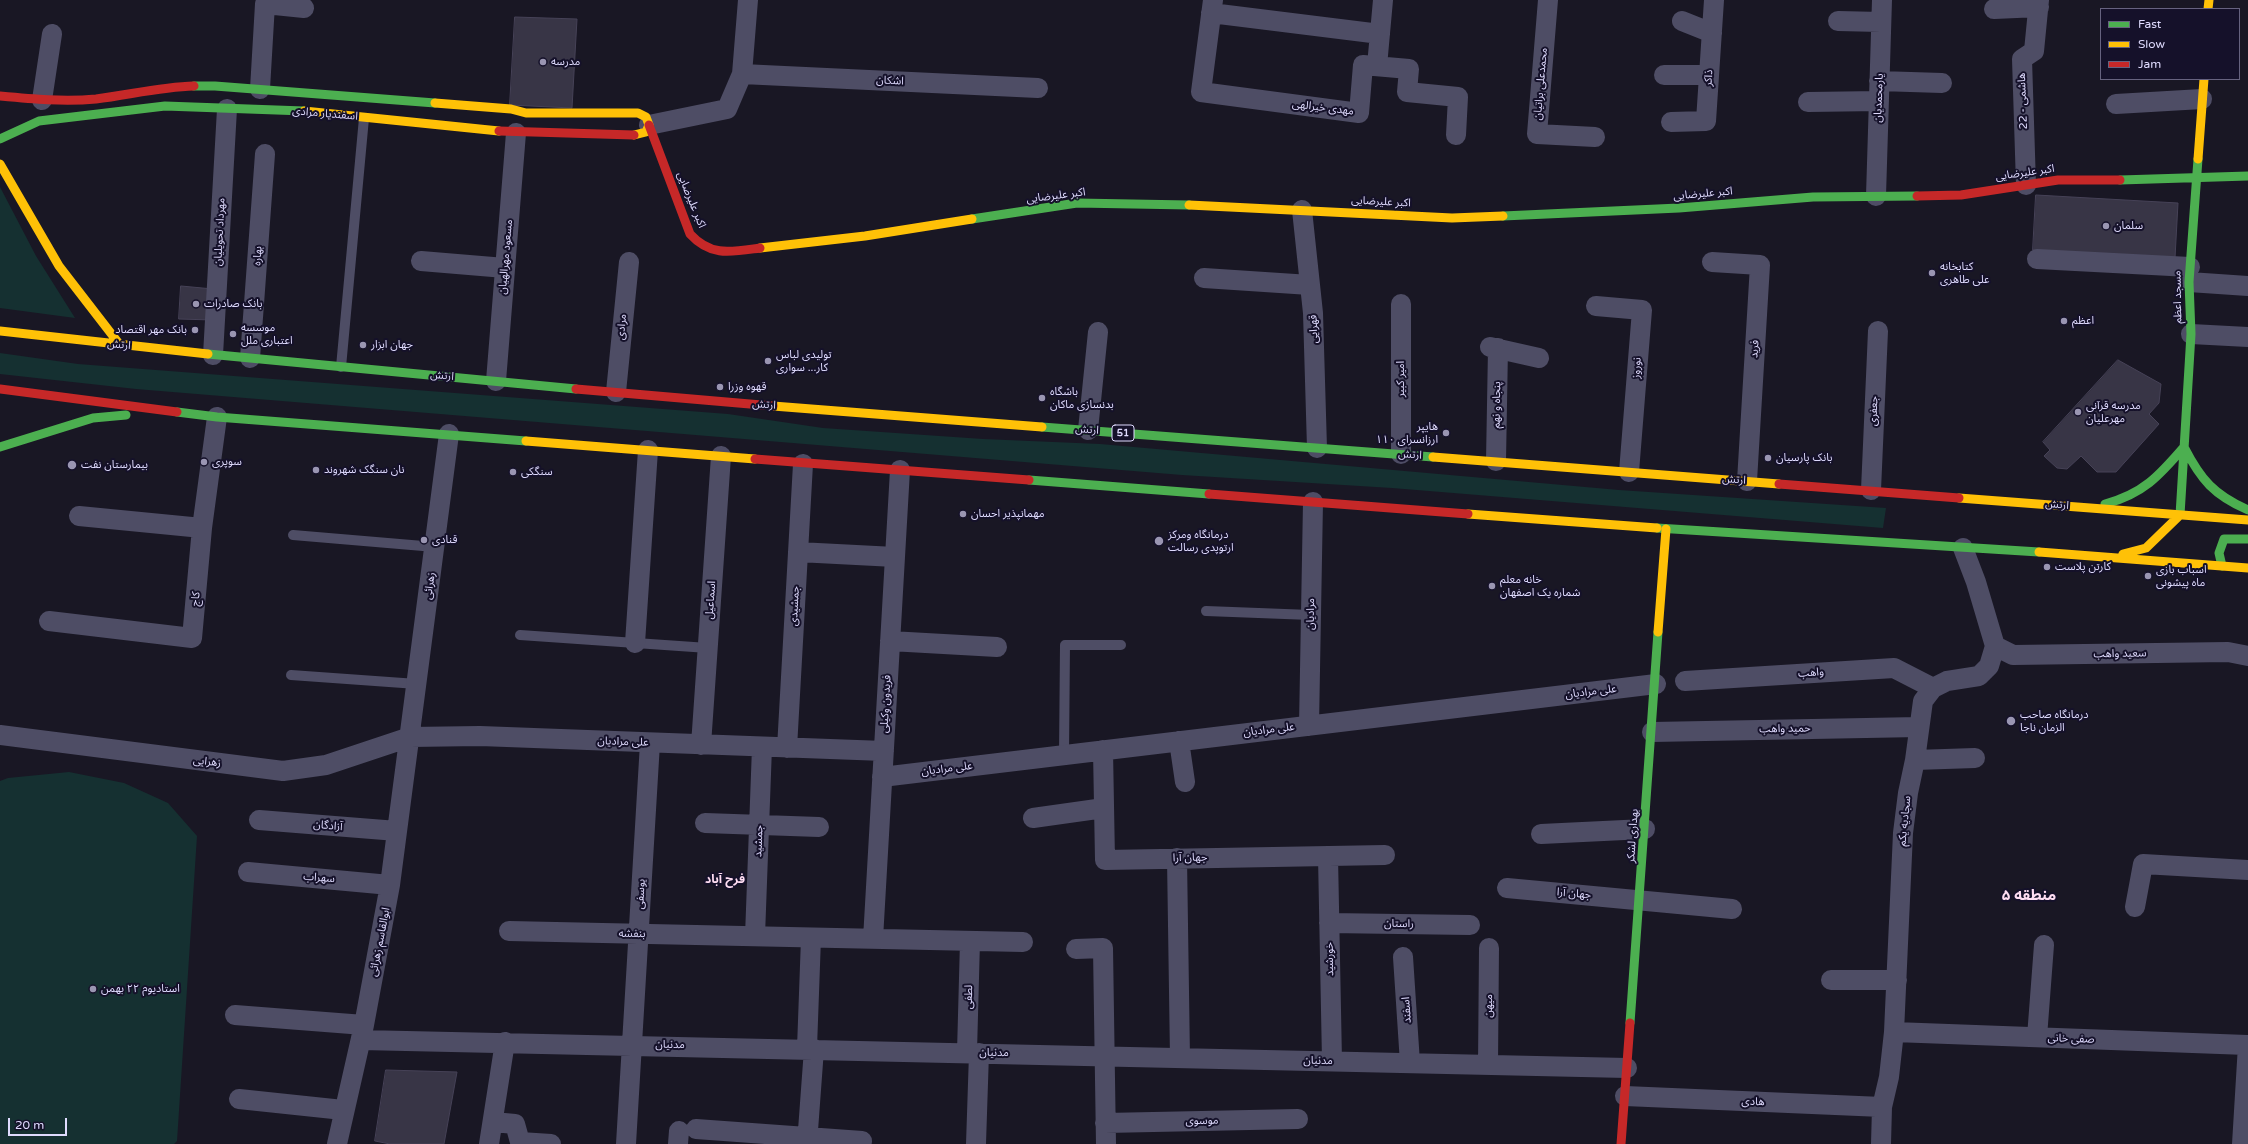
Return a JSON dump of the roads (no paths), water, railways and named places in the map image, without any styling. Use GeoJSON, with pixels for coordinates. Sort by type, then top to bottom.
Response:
{"type":"FeatureCollection","features":[{"type":"Feature","properties":{"kind":"main road","name":"مسجد اعظم"},"geometry":{"type":"LineString","coordinates":[[2180,515],[2191,334],[2189,274],[2204,80]]}},
{"type":"Feature","properties":{"kind":"main road","name":"اسفندیار مرادی"},"geometry":{"type":"LineString","coordinates":[[0,96],[42,100],[95,99],[168,87],[215,86],[511,109],[526,113],[638,114],[646,117],[649,125],[646,132],[640,135],[516,133],[318,112],[165,106],[39,122],[0,139]]}},
{"type":"Feature","properties":{"kind":"main road","name":"اکبر علیرضایی"},"geometry":{"type":"LineString","coordinates":[[649,125],[690,234],[699,244],[712,251],[729,252],[865,236],[1077,203],[1230,206],[1452,218],[1678,208],[1813,197],[1961,195],[2058,180],[2196,179],[2248,176]]}},
{"type":"Feature","properties":{"kind":"main road"},"geometry":{"type":"LineString","coordinates":[[0,164],[59,266],[120,345]]}},
{"type":"Feature","properties":{"kind":"main road","name":"ارتش"},"geometry":{"type":"LineString","coordinates":[[0,331],[213,355],[616,392],[2248,520]]}},
{"type":"Feature","properties":{"kind":"main road"},"geometry":{"type":"LineString","coordinates":[[0,389],[217,417],[450,434],[803,464],[900,470],[1666,529],[2114,556],[2248,568]]}},
{"type":"Feature","properties":{"kind":"main road"},"geometry":{"type":"LineString","coordinates":[[0,447],[93,418],[164,411]]}},
{"type":"Feature","properties":{"kind":"main road"},"geometry":{"type":"LineString","coordinates":[[2090,508],[2125,500],[2146,488],[2184,447],[2197,475],[2225,501],[2248,510]]}},
{"type":"Feature","properties":{"kind":"main road"},"geometry":{"type":"LineString","coordinates":[[2114,556],[2146,548],[2180,515]]}},
{"type":"Feature","properties":{"kind":"main road","name":"بهداری لشکر"},"geometry":{"type":"LineString","coordinates":[[1621,1144],[1656,684],[1666,529]]}},
{"type":"Feature","properties":{"kind":"main road"},"geometry":{"type":"LineString","coordinates":[[2222,566],[2219,553],[2224,539],[2248,539]]}},
{"type":"Feature","properties":{"kind":"street","name":"اسفندیار مرادی"},"geometry":{"type":"LineString","coordinates":[[649,125],[727,109],[742,74],[748,0]]}},
{"type":"Feature","properties":{"kind":"street"},"geometry":{"type":"LineString","coordinates":[[1377,66],[1383,0]]}},
{"type":"Feature","properties":{"kind":"street","name":"محمدعلی براتیان"},"geometry":{"type":"LineString","coordinates":[[1548,0],[1537,134],[1595,137]]}},
{"type":"Feature","properties":{"kind":"street","name":"ذاکر"},"geometry":{"type":"LineString","coordinates":[[1671,122],[1706,121],[1714,0]]}},
{"type":"Feature","properties":{"kind":"street","name":"یارمحمدیان"},"geometry":{"type":"LineString","coordinates":[[1876,196],[1882,0]]}},
{"type":"Feature","properties":{"kind":"street"},"geometry":{"type":"LineString","coordinates":[[1994,9],[2039,3]]}},
{"type":"Feature","properties":{"kind":"street","name":"هاشمی - 22"},"geometry":{"type":"LineString","coordinates":[[2026,185],[2022,59],[2034,51],[2039,3]]}},
{"type":"Feature","properties":{"kind":"street"},"geometry":{"type":"LineString","coordinates":[[260,90],[265,4],[304,8]]}},
{"type":"Feature","properties":{"kind":"street"},"geometry":{"type":"LineString","coordinates":[[1212,7],[1380,34]]}},
{"type":"Feature","properties":{"kind":"street","name":"مهدی خیرالهی"},"geometry":{"type":"LineString","coordinates":[[1212,7],[1201,92],[1359,113],[1363,65],[1409,69],[1407,92],[1458,97],[1456,134]]}},
{"type":"Feature","properties":{"kind":"street"},"geometry":{"type":"LineString","coordinates":[[1682,21],[1712,33]]}},
{"type":"Feature","properties":{"kind":"street"},"geometry":{"type":"LineString","coordinates":[[1838,21],[1881,22]]}},
{"type":"Feature","properties":{"kind":"street"},"geometry":{"type":"LineString","coordinates":[[42,100],[52,34]]}},
{"type":"Feature","properties":{"kind":"street","name":"اشکان"},"geometry":{"type":"LineString","coordinates":[[742,74],[1038,88]]}},
{"type":"Feature","properties":{"kind":"street"},"geometry":{"type":"LineString","coordinates":[[1664,75],[1709,75]]}},
{"type":"Feature","properties":{"kind":"street"},"geometry":{"type":"LineString","coordinates":[[1880,81],[1942,83]]}},
{"type":"Feature","properties":{"kind":"street"},"geometry":{"type":"LineString","coordinates":[[2116,104],[2202,99]]}},
{"type":"Feature","properties":{"kind":"street"},"geometry":{"type":"LineString","coordinates":[[1808,102],[1879,102]]}},
{"type":"Feature","properties":{"kind":"street","name":"مهرداد تحویلیان"},"geometry":{"type":"LineString","coordinates":[[213,355],[227,109]]}},
{"type":"Feature","properties":{"kind":"street","name":"مسعود مهرالهیان"},"geometry":{"type":"LineString","coordinates":[[496,381],[516,133]]}},
{"type":"Feature","properties":{"kind":"street","name":"بهاره"},"geometry":{"type":"LineString","coordinates":[[250,358],[265,154]]}},
{"type":"Feature","properties":{"kind":"street","name":"قهرایی"},"geometry":{"type":"LineString","coordinates":[[1302,210],[1313,313],[1317,448]]}},
{"type":"Feature","properties":{"kind":"street"},"geometry":{"type":"LineString","coordinates":[[2037,259],[2189,274],[2248,286]]}},
{"type":"Feature","properties":{"kind":"street"},"geometry":{"type":"LineString","coordinates":[[421,261],[505,268]]}},
{"type":"Feature","properties":{"kind":"street","name":"مرادی"},"geometry":{"type":"LineString","coordinates":[[616,392],[629,262]]}},
{"type":"Feature","properties":{"kind":"street","name":"فرید"},"geometry":{"type":"LineString","coordinates":[[1712,262],[1760,265],[1747,481]]}},
{"type":"Feature","properties":{"kind":"street"},"geometry":{"type":"LineString","coordinates":[[1204,278],[1310,285]]}},
{"type":"Feature","properties":{"kind":"street","name":"امیر کبیر"},"geometry":{"type":"LineString","coordinates":[[1401,304],[1401,454]]}},
{"type":"Feature","properties":{"kind":"street","name":"نوروز"},"geometry":{"type":"LineString","coordinates":[[1596,306],[1642,310],[1629,472]]}},
{"type":"Feature","properties":{"kind":"street","name":"جعفری"},"geometry":{"type":"LineString","coordinates":[[1871,490],[1878,331]]}},
{"type":"Feature","properties":{"kind":"street"},"geometry":{"type":"LineString","coordinates":[[1088,430],[1098,332]]}},
{"type":"Feature","properties":{"kind":"street"},"geometry":{"type":"LineString","coordinates":[[2191,334],[2248,337]]}},
{"type":"Feature","properties":{"kind":"street","name":"پنجاه و نهم"},"geometry":{"type":"LineString","coordinates":[[1496,462],[1494,348],[1539,358]]}},
{"type":"Feature","properties":{"kind":"street","name":"کاج"},"geometry":{"type":"LineString","coordinates":[[49,621],[192,638],[202,528],[217,417]]}},
{"type":"Feature","properties":{"kind":"street","name":"زهرائی"},"geometry":{"type":"LineString","coordinates":[[410,737],[450,434]]}},
{"type":"Feature","properties":{"kind":"street"},"geometry":{"type":"LineString","coordinates":[[635,643],[648,450]]}},
{"type":"Feature","properties":{"kind":"street","name":"اسماعیل"},"geometry":{"type":"LineString","coordinates":[[701,745],[721,456]]}},
{"type":"Feature","properties":{"kind":"street","name":"جمشیدی"},"geometry":{"type":"LineString","coordinates":[[787,748],[803,464]]}},
{"type":"Feature","properties":{"kind":"street","name":"فریدون وکیلی"},"geometry":{"type":"LineString","coordinates":[[873,939],[900,470]]}},
{"type":"Feature","properties":{"kind":"street","name":"مرادیان"},"geometry":{"type":"LineString","coordinates":[[1309,726],[1313,502]]}},
{"type":"Feature","properties":{"kind":"street"},"geometry":{"type":"LineString","coordinates":[[79,516],[202,528]]}},
{"type":"Feature","properties":{"kind":"street"},"geometry":{"type":"LineString","coordinates":[[1933,688],[1947,681],[1980,676],[1989,666],[1995,646],[1976,582],[1963,548]]}},
{"type":"Feature","properties":{"kind":"street"},"geometry":{"type":"LineString","coordinates":[[798,552],[895,557]]}},
{"type":"Feature","properties":{"kind":"street"},"geometry":{"type":"LineString","coordinates":[[890,641],[997,647]]}},
{"type":"Feature","properties":{"kind":"street","name":"سعید واهب"},"geometry":{"type":"LineString","coordinates":[[1995,646],[2013,656],[2228,652],[2248,656]]}},
{"type":"Feature","properties":{"kind":"street","name":"واهب"},"geometry":{"type":"LineString","coordinates":[[1685,681],[1894,668],[1933,688]]}},
{"type":"Feature","properties":{"kind":"street","name":"علی مرادیان"},"geometry":{"type":"LineString","coordinates":[[882,777],[1656,684]]}},
{"type":"Feature","properties":{"kind":"street","name":"سجادیه یکم"},"geometry":{"type":"LineString","coordinates":[[1881,1144],[1882,1107],[1889,1076],[1894,1032],[1903,833],[1923,701],[1933,688]]}},
{"type":"Feature","properties":{"kind":"street","name":"حمید واهب"},"geometry":{"type":"LineString","coordinates":[[1652,732],[1919,727]]}},
{"type":"Feature","properties":{"kind":"street","name":"زهرایی"},"geometry":{"type":"LineString","coordinates":[[0,735],[283,771],[326,765],[410,737]]}},
{"type":"Feature","properties":{"kind":"street","name":"علی مرادیان"},"geometry":{"type":"LineString","coordinates":[[410,737],[480,736],[884,751]]}},
{"type":"Feature","properties":{"kind":"street","name":"ابوالقاسم زهرائی"},"geometry":{"type":"LineString","coordinates":[[337,1144],[343,1110],[362,1032],[390,885],[410,737]]}},
{"type":"Feature","properties":{"kind":"street"},"geometry":{"type":"LineString","coordinates":[[1179,741],[1185,782]]}},
{"type":"Feature","properties":{"kind":"street","name":"یوسفی"},"geometry":{"type":"LineString","coordinates":[[626,1144],[650,743]]}},
{"type":"Feature","properties":{"kind":"street","name":"جمشید"},"geometry":{"type":"LineString","coordinates":[[755,936],[762,747]]}},
{"type":"Feature","properties":{"kind":"street","name":"جهان آرا"},"geometry":{"type":"LineString","coordinates":[[1103,750],[1105,860],[1385,855]]}},
{"type":"Feature","properties":{"kind":"street"},"geometry":{"type":"LineString","coordinates":[[1915,760],[1975,758]]}},
{"type":"Feature","properties":{"kind":"street"},"geometry":{"type":"LineString","coordinates":[[1033,818],[1104,808]]}},
{"type":"Feature","properties":{"kind":"street","name":"آزادگان"},"geometry":{"type":"LineString","coordinates":[[258,820],[397,831]]}},
{"type":"Feature","properties":{"kind":"street"},"geometry":{"type":"LineString","coordinates":[[705,823],[760,823],[819,827]]}},
{"type":"Feature","properties":{"kind":"street"},"geometry":{"type":"LineString","coordinates":[[1541,834],[1645,829]]}},
{"type":"Feature","properties":{"kind":"street","name":"خورشید"},"geometry":{"type":"LineString","coordinates":[[1328,856],[1332,1061]]}},
{"type":"Feature","properties":{"kind":"street"},"geometry":{"type":"LineString","coordinates":[[1177,858],[1180,1058]]}},
{"type":"Feature","properties":{"kind":"street"},"geometry":{"type":"LineString","coordinates":[[2136,907],[2143,864],[2248,870]]}},
{"type":"Feature","properties":{"kind":"street","name":"سهراب"},"geometry":{"type":"LineString","coordinates":[[248,872],[390,885]]}},
{"type":"Feature","properties":{"kind":"street","name":"جهان آرا"},"geometry":{"type":"LineString","coordinates":[[1507,888],[1732,909]]}},
{"type":"Feature","properties":{"kind":"street","name":"راستان"},"geometry":{"type":"LineString","coordinates":[[1329,923],[1470,925]]}},
{"type":"Feature","properties":{"kind":"street","name":"بنفشه"},"geometry":{"type":"LineString","coordinates":[[509,931],[1024,942]]}},
{"type":"Feature","properties":{"kind":"street"},"geometry":{"type":"LineString","coordinates":[[808,1140],[811,1049],[811,938]]}},
{"type":"Feature","properties":{"kind":"street","name":"لطفی"},"geometry":{"type":"LineString","coordinates":[[970,941],[976,1144]]}},
{"type":"Feature","properties":{"kind":"street"},"geometry":{"type":"LineString","coordinates":[[2037,1038],[2044,945]]}},
{"type":"Feature","properties":{"kind":"street"},"geometry":{"type":"LineString","coordinates":[[1076,949],[1102,948],[1106,1144]]}},
{"type":"Feature","properties":{"kind":"street","name":"میهن"},"geometry":{"type":"LineString","coordinates":[[1488,1065],[1490,948]]}},
{"type":"Feature","properties":{"kind":"street","name":"اسفند"},"geometry":{"type":"LineString","coordinates":[[1403,957],[1410,1063]]}},
{"type":"Feature","properties":{"kind":"street"},"geometry":{"type":"LineString","coordinates":[[1831,980],[1896,980]]}},
{"type":"Feature","properties":{"kind":"street","name":"مدنیان"},"geometry":{"type":"LineString","coordinates":[[235,1015],[362,1032],[505,1042],[1627,1068]]}},
{"type":"Feature","properties":{"kind":"street","name":"صفی خانی"},"geometry":{"type":"LineString","coordinates":[[1894,1032],[2248,1045]]}},
{"type":"Feature","properties":{"kind":"street"},"geometry":{"type":"LineString","coordinates":[[489,1144],[505,1042]]}},
{"type":"Feature","properties":{"kind":"street"},"geometry":{"type":"LineString","coordinates":[[2242,1144],[2248,1045]]}},
{"type":"Feature","properties":{"kind":"street","name":"هادی"},"geometry":{"type":"LineString","coordinates":[[1625,1096],[1882,1107]]}},
{"type":"Feature","properties":{"kind":"street"},"geometry":{"type":"LineString","coordinates":[[239,1099],[343,1110]]}},
{"type":"Feature","properties":{"kind":"street","name":"موسوی"},"geometry":{"type":"LineString","coordinates":[[1105,1123],[1298,1119]]}},
{"type":"Feature","properties":{"kind":"street"},"geometry":{"type":"LineString","coordinates":[[493,1122],[515,1124],[520,1142],[551,1144]]}},
{"type":"Feature","properties":{"kind":"street"},"geometry":{"type":"LineString","coordinates":[[685,1134],[862,1141]]}},
{"type":"Feature","properties":{"kind":"lane"},"geometry":{"type":"LineString","coordinates":[[341,367],[364,118]]}},
{"type":"Feature","properties":{"kind":"lane"},"geometry":{"type":"LineString","coordinates":[[293,535],[435,547]]}},
{"type":"Feature","properties":{"kind":"lane"},"geometry":{"type":"LineString","coordinates":[[1206,611],[1311,615]]}},
{"type":"Feature","properties":{"kind":"lane"},"geometry":{"type":"LineString","coordinates":[[520,635],[708,648]]}},
{"type":"Feature","properties":{"kind":"lane"},"geometry":{"type":"LineString","coordinates":[[1064,755],[1065,645],[1120,645]]}},
{"type":"Feature","properties":{"kind":"lane"},"geometry":{"type":"LineString","coordinates":[[290,675],[417,684]]}},
{"type":"Feature","properties":{"kind":"place","name":"مدرسه"},"geometry":{"type":"Point","coordinates":[543,62]}},
{"type":"Feature","properties":{"kind":"place","name":"سلمان"},"geometry":{"type":"Point","coordinates":[2106,226]}},
{"type":"Feature","properties":{"kind":"place","name":"کتابخانه علی طاهری"},"geometry":{"type":"Point","coordinates":[1932,273]}},
{"type":"Feature","properties":{"kind":"place","name":"بانک صادرات"},"geometry":{"type":"Point","coordinates":[196,304]}},
{"type":"Feature","properties":{"kind":"place","name":"اعظم"},"geometry":{"type":"Point","coordinates":[2064,321]}},
{"type":"Feature","properties":{"kind":"place","name":"بانک مهر اقتصاد"},"geometry":{"type":"Point","coordinates":[195,330]}},
{"type":"Feature","properties":{"kind":"place","name":"موسسه اعتباری ملل"},"geometry":{"type":"Point","coordinates":[233,334]}},
{"type":"Feature","properties":{"kind":"place","name":"جهان ابزار"},"geometry":{"type":"Point","coordinates":[363,345]}},
{"type":"Feature","properties":{"kind":"place","name":"تولیدی لباس کار... سواری"},"geometry":{"type":"Point","coordinates":[768,361]}},
{"type":"Feature","properties":{"kind":"place","name":"قهوه وزرا"},"geometry":{"type":"Point","coordinates":[720,387]}},
{"type":"Feature","properties":{"kind":"place","name":"باشگاه بدنسازی ماکان"},"geometry":{"type":"Point","coordinates":[1042,398]}},
{"type":"Feature","properties":{"kind":"place","name":"مدرسه قرآنی مهرعلیان"},"geometry":{"type":"Point","coordinates":[2078,412]}},
{"type":"Feature","properties":{"kind":"place","name":"هایپر ارزانسرای ۱۱۰"},"geometry":{"type":"Point","coordinates":[1446,433]}},
{"type":"Feature","properties":{"kind":"place","name":"بانک پارسیان"},"geometry":{"type":"Point","coordinates":[1768,458]}},
{"type":"Feature","properties":{"kind":"place","name":"سوپری"},"geometry":{"type":"Point","coordinates":[204,462]}},
{"type":"Feature","properties":{"kind":"place","name":"بیمارستان نفت"},"geometry":{"type":"Point","coordinates":[72,465]}},
{"type":"Feature","properties":{"kind":"place","name":"نان سنگک شهروند"},"geometry":{"type":"Point","coordinates":[316,470]}},
{"type":"Feature","properties":{"kind":"place","name":"سنگکی"},"geometry":{"type":"Point","coordinates":[513,472]}},
{"type":"Feature","properties":{"kind":"place","name":"مهمانپذیر احسان"},"geometry":{"type":"Point","coordinates":[963,514]}},
{"type":"Feature","properties":{"kind":"place","name":"قنادی"},"geometry":{"type":"Point","coordinates":[424,540]}},
{"type":"Feature","properties":{"kind":"place","name":"درمانگاه ومرکز ارتوپدی رسالت"},"geometry":{"type":"Point","coordinates":[1159,541]}},
{"type":"Feature","properties":{"kind":"place","name":"کارتن پلاست"},"geometry":{"type":"Point","coordinates":[2047,567]}},
{"type":"Feature","properties":{"kind":"place","name":"اسباب بازی ماه پیشونی"},"geometry":{"type":"Point","coordinates":[2148,576]}},
{"type":"Feature","properties":{"kind":"place","name":"خانه معلم شماره یک اصفهان"},"geometry":{"type":"Point","coordinates":[1492,586]}},
{"type":"Feature","properties":{"kind":"place","name":"درمانگاه صاحب الزمان ناجا"},"geometry":{"type":"Point","coordinates":[2011,721]}},
{"type":"Feature","properties":{"kind":"place","name":"استادیوم ۲۲ بهمن"},"geometry":{"type":"Point","coordinates":[93,989]}},
{"type":"Feature","properties":{"kind":"district","name":"فرح آباد"},"geometry":{"type":"Point","coordinates":[725,880]}},
{"type":"Feature","properties":{"kind":"district","name":"منطقه ۵"},"geometry":{"type":"Point","coordinates":[2029,896]}}]}
